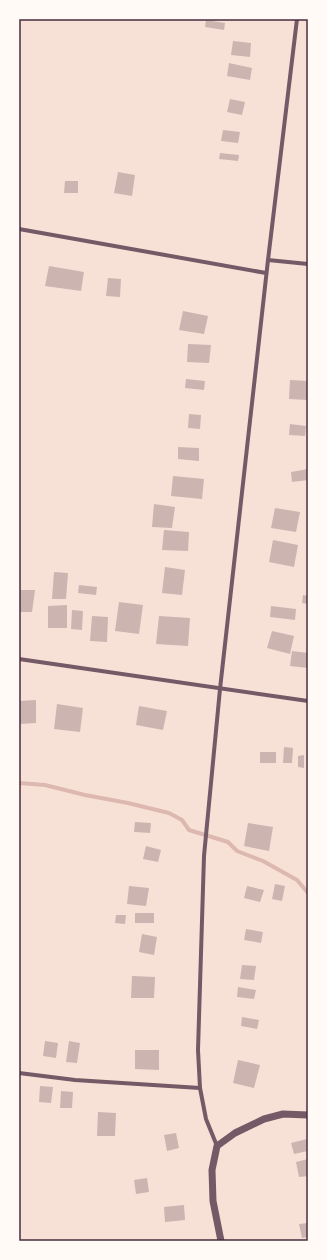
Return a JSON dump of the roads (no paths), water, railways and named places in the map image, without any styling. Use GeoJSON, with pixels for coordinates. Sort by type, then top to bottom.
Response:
{"type":"FeatureCollection","features":[{"type":"Feature","properties":{"kind":"street"},"geometry":{"type":"LineString","coordinates":[[220,1241],[213,1201],[212,1170],[217,1146],[206,1119],[200,1088],[198,1050],[204,856],[220,689],[266,273],[298,19]]}},
{"type":"Feature","properties":{"kind":"street"},"geometry":{"type":"LineString","coordinates":[[19,229],[266,273]]}},
{"type":"Feature","properties":{"kind":"street"},"geometry":{"type":"LineString","coordinates":[[268,260],[308,264]]}},
{"type":"Feature","properties":{"kind":"street"},"geometry":{"type":"LineString","coordinates":[[19,659],[308,701]]}},
{"type":"Feature","properties":{"kind":"street"},"geometry":{"type":"LineString","coordinates":[[19,1073],[75,1080],[200,1088]]}},
{"type":"Feature","properties":{"kind":"street"},"geometry":{"type":"LineString","coordinates":[[217,1146],[235,1133],[264,1119],[283,1114],[308,1115]]}},
{"type":"Feature","properties":{"kind":"waterway"},"geometry":{"type":"LineString","coordinates":[[19,783],[45,785],[169,813],[182,820],[189,830],[228,842],[237,851],[263,861],[297,880],[308,893]]}}]}
